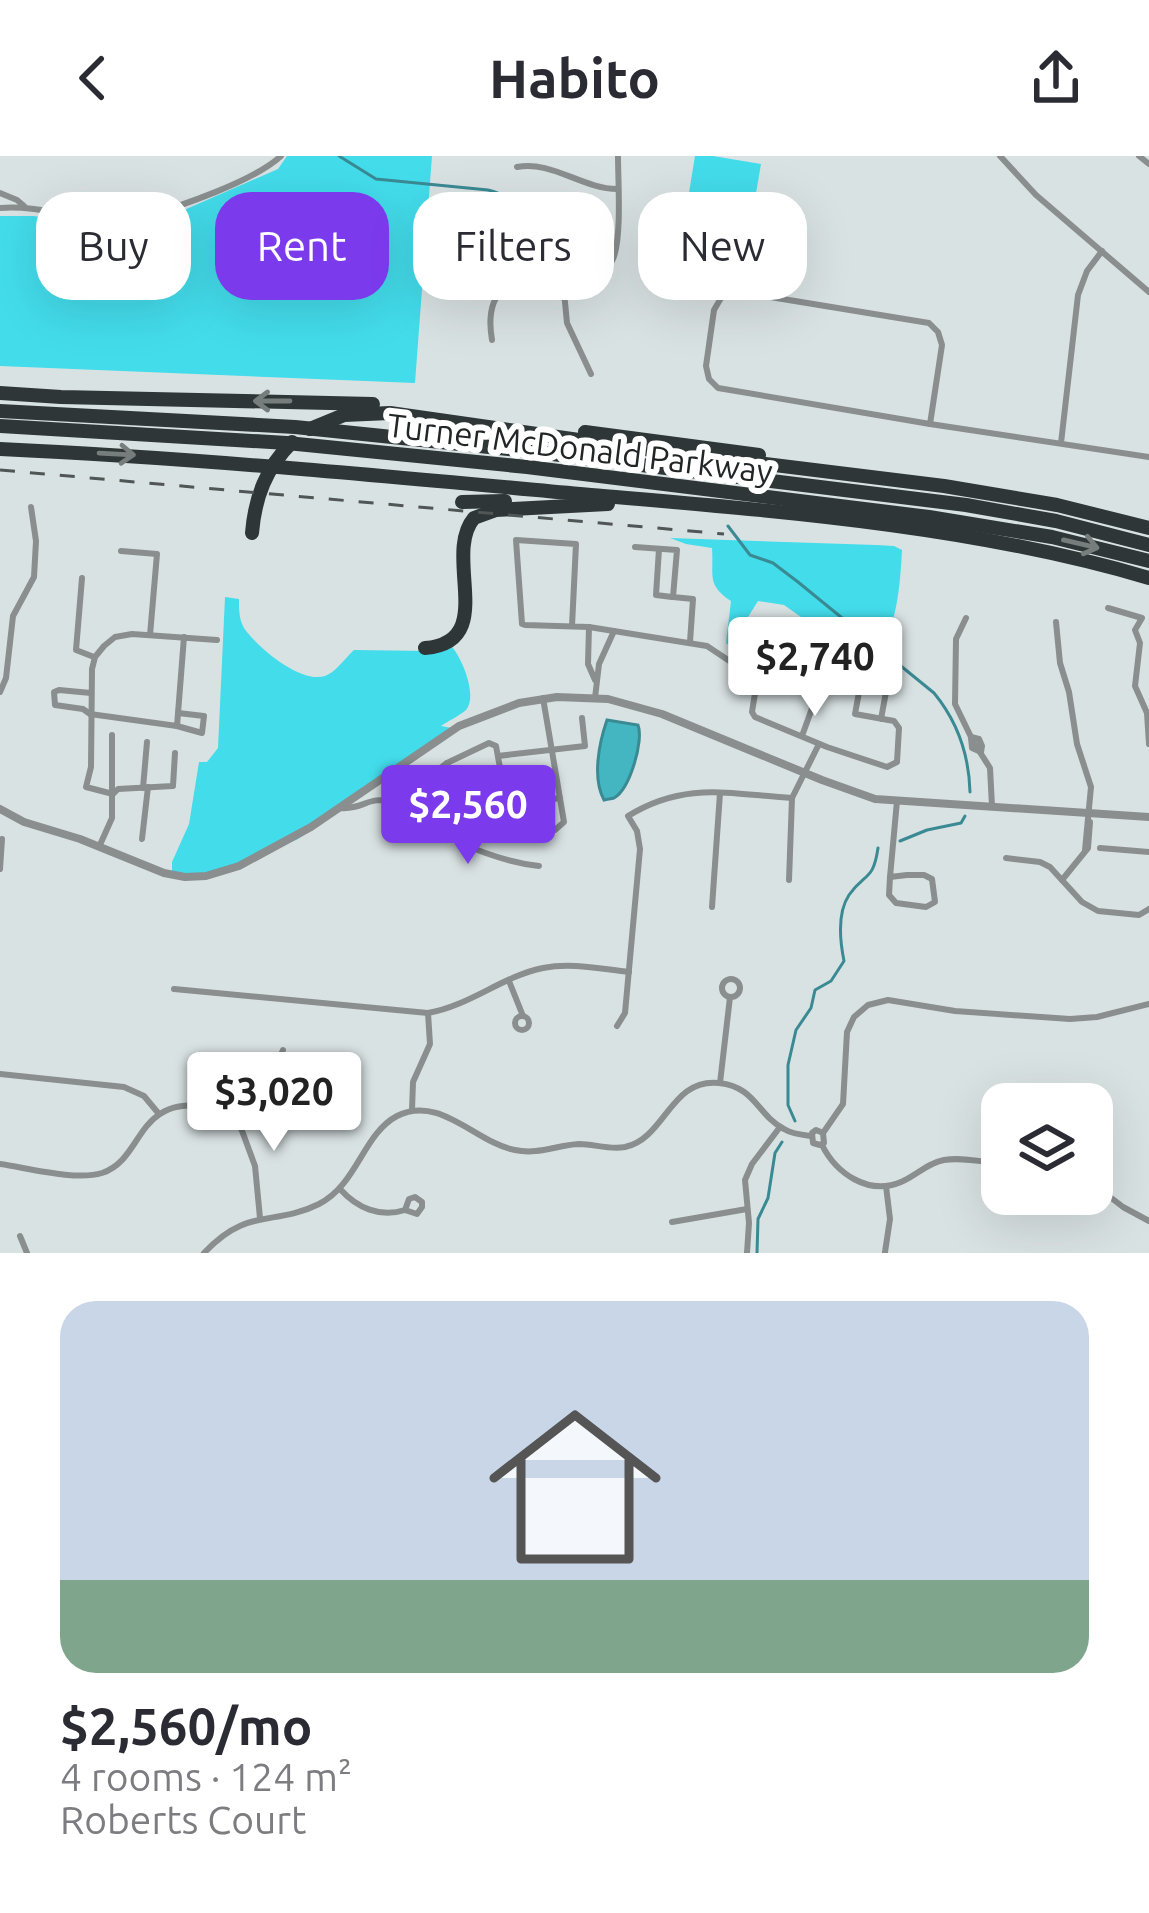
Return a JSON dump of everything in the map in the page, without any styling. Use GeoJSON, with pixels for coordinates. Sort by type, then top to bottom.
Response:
{"type":"FeatureCollection","features":[{"type":"Feature","properties":{"kind":"highway"},"geometry":{"type":"LineString","coordinates":[[0,393],[404,407],[701,446],[1057,505],[1149,528]]}},
{"type":"Feature","properties":{"kind":"highway","name":"Turner McDonald Parkway"},"geometry":{"type":"LineString","coordinates":[[0,411],[295,427],[508,449],[996,510],[1149,545]]}},
{"type":"Feature","properties":{"kind":"highway"},"geometry":{"type":"LineString","coordinates":[[252,533],[257,496],[273,464],[296,439],[322,422],[378,412],[887,479]]}},
{"type":"Feature","properties":{"kind":"highway","name":"Turner McDonald Parkway"},"geometry":{"type":"LineString","coordinates":[[0,426],[287,443],[487,463],[913,515],[1052,537],[1149,561]]}},
{"type":"Feature","properties":{"kind":"highway"},"geometry":{"type":"LineString","coordinates":[[0,449],[130,454],[445,480],[840,521],[995,542],[1149,578]]}},
{"type":"Feature","properties":{"kind":"highway"},"geometry":{"type":"LineString","coordinates":[[462,502],[521,500],[840,521]]}},
{"type":"Feature","properties":{"kind":"highway"},"geometry":{"type":"LineString","coordinates":[[425,648],[447,643],[462,626],[466,609],[463,538],[474,518],[496,510],[592,504]]}},
{"type":"Feature","properties":{"kind":"street"},"geometry":{"type":"LineString","coordinates":[[0,208],[24,206],[101,219],[137,218],[215,191],[281,156]]}},
{"type":"Feature","properties":{"kind":"street"},"geometry":{"type":"LineString","coordinates":[[614,255],[618,156]]}},
{"type":"Feature","properties":{"kind":"street"},"geometry":{"type":"LineString","coordinates":[[1000,156],[1036,195],[1149,292]]}},
{"type":"Feature","properties":{"kind":"street"},"geometry":{"type":"LineString","coordinates":[[1139,156],[1149,164]]}},
{"type":"Feature","properties":{"kind":"street"},"geometry":{"type":"LineString","coordinates":[[517,167],[536,165],[593,187],[617,189]]}},
{"type":"Feature","properties":{"kind":"street"},"geometry":{"type":"LineString","coordinates":[[0,193],[24,206]]}},
{"type":"Feature","properties":{"kind":"street"},"geometry":{"type":"LineString","coordinates":[[1061,445],[1078,295],[1102,251]]}},
{"type":"Feature","properties":{"kind":"street"},"geometry":{"type":"LineString","coordinates":[[930,424],[942,345],[938,332],[928,323],[741,291],[727,293],[717,303],[706,366],[718,388],[930,424],[1061,445],[1149,457]]}},
{"type":"Feature","properties":{"kind":"street"},"geometry":{"type":"LineString","coordinates":[[492,340],[495,300]]}},
{"type":"Feature","properties":{"kind":"street"},"geometry":{"type":"LineString","coordinates":[[566,300],[567,323],[591,374]]}},
{"type":"Feature","properties":{"kind":"street"},"geometry":{"type":"LineString","coordinates":[[0,692],[13,616],[34,577],[32,507]]}},
{"type":"Feature","properties":{"kind":"street"},"geometry":{"type":"LineString","coordinates":[[572,626],[576,544],[514,542],[522,625],[589,627],[690,642],[758,671]]}},
{"type":"Feature","properties":{"kind":"street"},"geometry":{"type":"LineString","coordinates":[[635,547],[676,550],[673,597]]}},
{"type":"Feature","properties":{"kind":"street"},"geometry":{"type":"LineString","coordinates":[[659,549],[656,595],[693,598],[690,642]]}},
{"type":"Feature","properties":{"kind":"street"},"geometry":{"type":"LineString","coordinates":[[121,551],[158,554],[150,635]]}},
{"type":"Feature","properties":{"kind":"street"},"geometry":{"type":"LineString","coordinates":[[82,578],[76,650],[95,657]]}},
{"type":"Feature","properties":{"kind":"street"},"geometry":{"type":"LineString","coordinates":[[1108,608],[1142,618],[1136,630],[1140,643],[1135,686],[1147,713],[1149,744]]}},
{"type":"Feature","properties":{"kind":"street"},"geometry":{"type":"LineString","coordinates":[[966,618],[956,639],[955,704],[993,779],[992,806]]}},
{"type":"Feature","properties":{"kind":"street"},"geometry":{"type":"LineString","coordinates":[[1056,622],[1077,744],[1091,787],[1091,841],[1062,880]]}},
{"type":"Feature","properties":{"kind":"street"},"geometry":{"type":"LineString","coordinates":[[589,627],[588,664],[595,680]]}},
{"type":"Feature","properties":{"kind":"street"},"geometry":{"type":"LineString","coordinates":[[595,698],[599,664],[614,631]]}},
{"type":"Feature","properties":{"kind":"street"},"geometry":{"type":"LineString","coordinates":[[112,794],[86,787],[95,657],[115,637],[132,634],[217,640]]}},
{"type":"Feature","properties":{"kind":"street"},"geometry":{"type":"LineString","coordinates":[[802,736],[820,687],[832,673],[811,653],[771,634],[758,671],[753,715],[819,744],[887,767],[898,757],[899,728],[894,721],[881,719],[856,714],[860,687],[886,692],[881,719]]}},
{"type":"Feature","properties":{"kind":"street"},"geometry":{"type":"LineString","coordinates":[[177,726],[184,638]]}},
{"type":"Feature","properties":{"kind":"street"},"geometry":{"type":"LineString","coordinates":[[587,650],[603,652]]}},
{"type":"Feature","properties":{"kind":"street"},"geometry":{"type":"LineString","coordinates":[[776,657],[820,687]]}},
{"type":"Feature","properties":{"kind":"street"},"geometry":{"type":"LineString","coordinates":[[588,664],[599,664]]}},
{"type":"Feature","properties":{"kind":"street"},"geometry":{"type":"LineString","coordinates":[[91,693],[59,690],[54,692],[55,705],[202,733],[204,716],[178,713]]}},
{"type":"Feature","properties":{"kind":"street"},"geometry":{"type":"LineString","coordinates":[[0,809],[164,873],[206,876],[239,866],[298,835],[458,726],[483,714],[544,698],[595,698],[662,713],[863,796],[1090,818],[1149,817]]}},
{"type":"Feature","properties":{"kind":"street"},"geometry":{"type":"LineString","coordinates":[[526,834],[555,830],[564,822],[544,698]]}},
{"type":"Feature","properties":{"kind":"street"},"geometry":{"type":"LineString","coordinates":[[498,756],[585,746],[582,718]]}},
{"type":"Feature","properties":{"kind":"street"},"geometry":{"type":"LineString","coordinates":[[99,847],[112,818],[112,735]]}},
{"type":"Feature","properties":{"kind":"street"},"geometry":{"type":"LineString","coordinates":[[142,839],[147,742]]}},
{"type":"Feature","properties":{"kind":"street"},"geometry":{"type":"LineString","coordinates":[[417,786],[447,763],[489,742],[496,746],[512,833]]}},
{"type":"Feature","properties":{"kind":"street"},"geometry":{"type":"LineString","coordinates":[[789,880],[793,798],[819,744]]}},
{"type":"Feature","properties":{"kind":"street"},"geometry":{"type":"LineString","coordinates":[[112,794],[118,789],[173,787],[175,753]]}},
{"type":"Feature","properties":{"kind":"street"},"geometry":{"type":"LineString","coordinates":[[447,763],[455,801],[461,807],[560,798]]}},
{"type":"Feature","properties":{"kind":"street"},"geometry":{"type":"LineString","coordinates":[[392,802],[387,786],[394,769]]}},
{"type":"Feature","properties":{"kind":"street"},"geometry":{"type":"LineString","coordinates":[[617,1026],[625,1013],[640,849],[628,816],[683,793],[793,798]]}},
{"type":"Feature","properties":{"kind":"street"},"geometry":{"type":"LineString","coordinates":[[712,907],[720,793]]}},
{"type":"Feature","properties":{"kind":"street"},"geometry":{"type":"LineString","coordinates":[[340,808],[355,809],[376,799],[392,802],[412,817],[499,859],[539,866]]}},
{"type":"Feature","properties":{"kind":"street"},"geometry":{"type":"LineString","coordinates":[[890,877],[924,875],[932,879],[934,902],[926,907],[896,903],[889,895],[890,877],[897,801]]}},
{"type":"Feature","properties":{"kind":"street"},"geometry":{"type":"LineString","coordinates":[[1084,848],[1090,818]]}},
{"type":"Feature","properties":{"kind":"street"},"geometry":{"type":"LineString","coordinates":[[0,868],[2,839]]}},
{"type":"Feature","properties":{"kind":"street"},"geometry":{"type":"LineString","coordinates":[[1100,848],[1149,852]]}},
{"type":"Feature","properties":{"kind":"street"},"geometry":{"type":"LineString","coordinates":[[1006,858],[1040,862],[1098,911],[1139,915],[1149,909]]}},
{"type":"Feature","properties":{"kind":"street"},"geometry":{"type":"LineString","coordinates":[[174,989],[428,1013],[532,970],[555,966],[629,972]]}},
{"type":"Feature","properties":{"kind":"street"},"geometry":{"type":"LineString","coordinates":[[509,981],[523,1016]]}},
{"type":"Feature","properties":{"kind":"street"},"geometry":{"type":"LineString","coordinates":[[720,1083],[730,997]]}},
{"type":"Feature","properties":{"kind":"street"},"geometry":{"type":"LineString","coordinates":[[822,1144],[843,1104],[847,1032],[868,1005],[889,1000],[955,1011],[1070,1019],[1149,1004]]}},
{"type":"Feature","properties":{"kind":"street"},"geometry":{"type":"LineString","coordinates":[[412,1110],[413,1082],[430,1044],[428,1013]]}},
{"type":"Feature","properties":{"kind":"street"},"geometry":{"type":"LineString","coordinates":[[0,1164],[100,1174],[121,1162],[159,1114],[181,1105],[248,1095],[275,1068],[283,1050]]}},
{"type":"Feature","properties":{"kind":"street"},"geometry":{"type":"LineString","coordinates":[[0,1074],[124,1087],[144,1096],[159,1114]]}},
{"type":"Feature","properties":{"kind":"street"},"geometry":{"type":"LineString","coordinates":[[204,1253],[240,1224],[316,1205],[340,1189],[383,1126],[412,1110],[440,1113],[515,1150],[539,1152],[578,1144],[618,1148],[647,1136],[686,1091],[720,1083],[749,1094],[780,1127],[822,1144]]}},
{"type":"Feature","properties":{"kind":"street"},"geometry":{"type":"LineString","coordinates":[[231,1101],[256,1166],[260,1218]]}},
{"type":"Feature","properties":{"kind":"street"},"geometry":{"type":"LineString","coordinates":[[747,1253],[747,1173],[780,1127]]}},
{"type":"Feature","properties":{"kind":"street"},"geometry":{"type":"LineString","coordinates":[[811,1136],[816,1130],[824,1133]]}},
{"type":"Feature","properties":{"kind":"street"},"geometry":{"type":"LineString","coordinates":[[822,1144],[836,1167],[867,1184],[902,1182],[939,1161],[981,1162]]}},
{"type":"Feature","properties":{"kind":"street"},"geometry":{"type":"LineString","coordinates":[[885,1252],[890,1219],[886,1186]]}},
{"type":"Feature","properties":{"kind":"street"},"geometry":{"type":"LineString","coordinates":[[340,1189],[367,1210],[395,1214],[405,1210]]}},
{"type":"Feature","properties":{"kind":"street"},"geometry":{"type":"LineString","coordinates":[[1113,1199],[1149,1221]]}},
{"type":"Feature","properties":{"kind":"street"},"geometry":{"type":"LineString","coordinates":[[672,1222],[747,1209]]}},
{"type":"Feature","properties":{"kind":"street"},"geometry":{"type":"LineString","coordinates":[[20,1236],[27,1253]]}},
{"type":"Feature","properties":{"kind":"shaded area"},"geometry":{"type":"Polygon","coordinates":[[[287,156],[432,156],[429,192],[413,192],[413,300],[421,300],[415,383],[0,366],[0,216],[36,216],[36,300],[191,300],[191,207],[215,196],[215,300],[389,300],[389,192],[225,192],[278,169],[287,156]]]}},
{"type":"Feature","properties":{"kind":"shaded area"},"geometry":{"type":"Polygon","coordinates":[[[695,156],[761,164],[756,192],[689,192],[695,156]]]}},
{"type":"Feature","properties":{"kind":"shaded area"},"geometry":{"type":"Polygon","coordinates":[[[670,538],[876,545],[902,550],[897,604],[880,655],[853,652],[843,637],[825,626],[784,605],[758,601],[730,646],[726,643],[731,601],[715,584],[712,548],[670,538]]]}},
{"type":"Feature","properties":{"kind":"shaded area"},"geometry":{"type":"Polygon","coordinates":[[[225,597],[239,599],[242,625],[259,645],[304,675],[325,676],[354,650],[452,647],[467,677],[469,704],[441,726],[457,729],[298,839],[215,876],[172,872],[189,824],[199,762],[207,762],[218,748],[225,597]]]}},
{"type":"Feature","properties":{"kind":"shaded area"},"geometry":{"type":"Polygon","coordinates":[[[607,720],[638,725],[639,741],[625,785],[614,798],[604,800],[598,771],[607,720]]]}},
{"type":"Feature","properties":{"kind":"waterway"},"geometry":{"type":"LineString","coordinates":[[339,156],[376,179],[494,192]]}},
{"type":"Feature","properties":{"kind":"waterway"},"geometry":{"type":"LineString","coordinates":[[728,526],[750,555],[773,563],[934,693],[960,739],[970,792]]}},
{"type":"Feature","properties":{"kind":"waterway"},"geometry":{"type":"LineString","coordinates":[[900,841],[961,823],[965,816]]}},
{"type":"Feature","properties":{"kind":"waterway"},"geometry":{"type":"LineString","coordinates":[[795,1121],[788,1105],[788,1065],[796,1030],[811,1008],[815,990],[831,981],[844,961],[843,910],[849,895],[871,872],[878,848]]}},
{"type":"Feature","properties":{"kind":"waterway"},"geometry":{"type":"LineString","coordinates":[[757,1253],[758,1219],[782,1142]]}},
{"type":"Feature","properties":{"kind":"railway"},"geometry":{"type":"LineString","coordinates":[[0,470],[724,534]]}}]}
